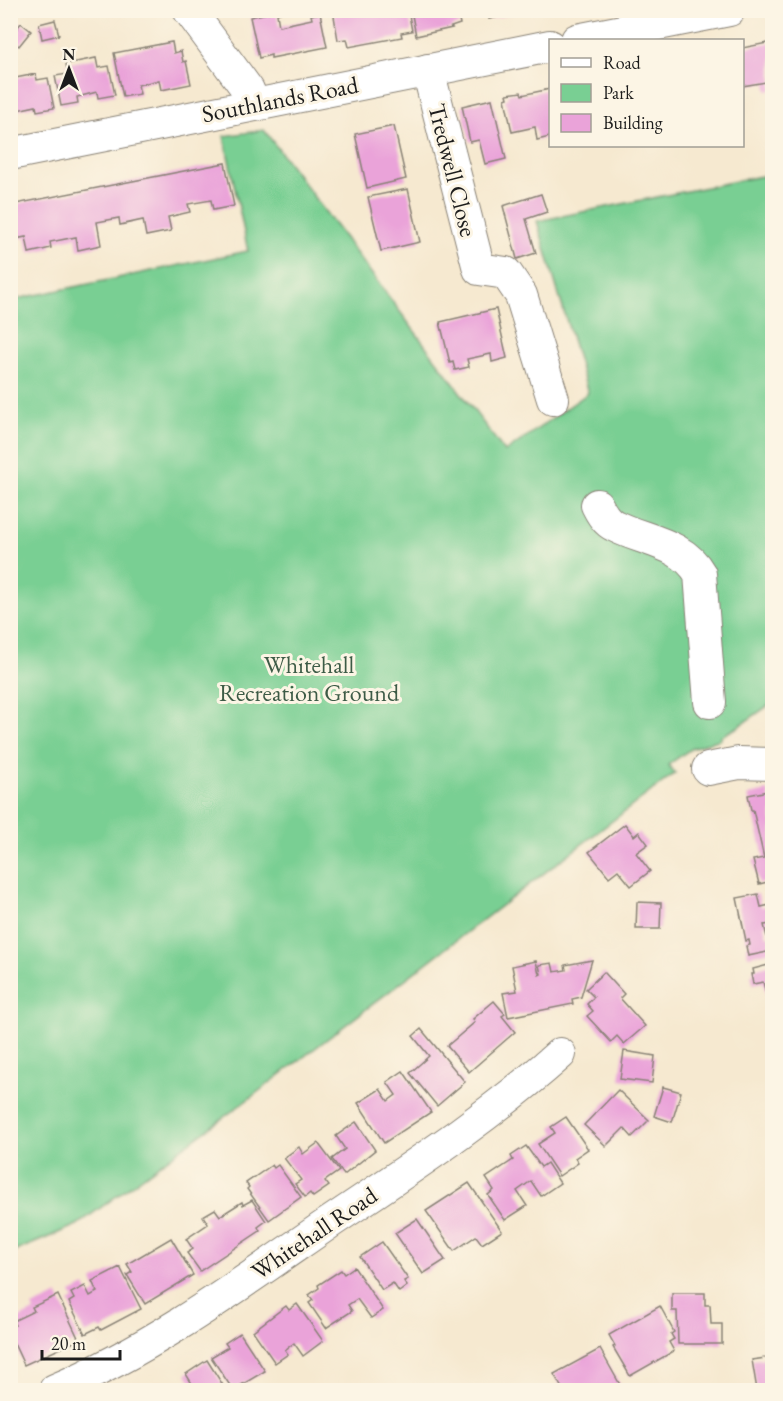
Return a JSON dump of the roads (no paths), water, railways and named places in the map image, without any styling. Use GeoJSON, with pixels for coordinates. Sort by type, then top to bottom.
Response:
{"type":"FeatureCollection","features":[{"type":"Feature","properties":{"kind":"street"},"geometry":{"type":"LineString","coordinates":[[189,10],[248,90],[254,104]]}},
{"type":"Feature","properties":{"kind":"street"},"geometry":{"type":"LineString","coordinates":[[582,39],[729,10]]}},
{"type":"Feature","properties":{"kind":"street","name":"Southlands Road"},"geometry":{"type":"LineString","coordinates":[[10,154],[549,46]]}},
{"type":"Feature","properties":{"kind":"street","name":"Tredwell Close"},"geometry":{"type":"LineString","coordinates":[[428,70],[480,269],[506,273],[521,295],[553,399]]}},
{"type":"Feature","properties":{"kind":"street"},"geometry":{"type":"LineString","coordinates":[[597,505],[603,517],[614,526],[654,540],[694,563],[700,574],[702,585],[710,702]]}},
{"type":"Feature","properties":{"kind":"street"},"geometry":{"type":"LineString","coordinates":[[708,769],[739,763],[772,764]]}},
{"type":"Feature","properties":{"kind":"street","name":"Whitehall Road"},"geometry":{"type":"LineString","coordinates":[[55,1390],[143,1347],[221,1297],[490,1113],[560,1054]]}},
{"type":"Feature","properties":{"kind":"park label","name":"Whitehall Recreation Ground"},"geometry":{"type":"Point","coordinates":[309,678]}}]}
